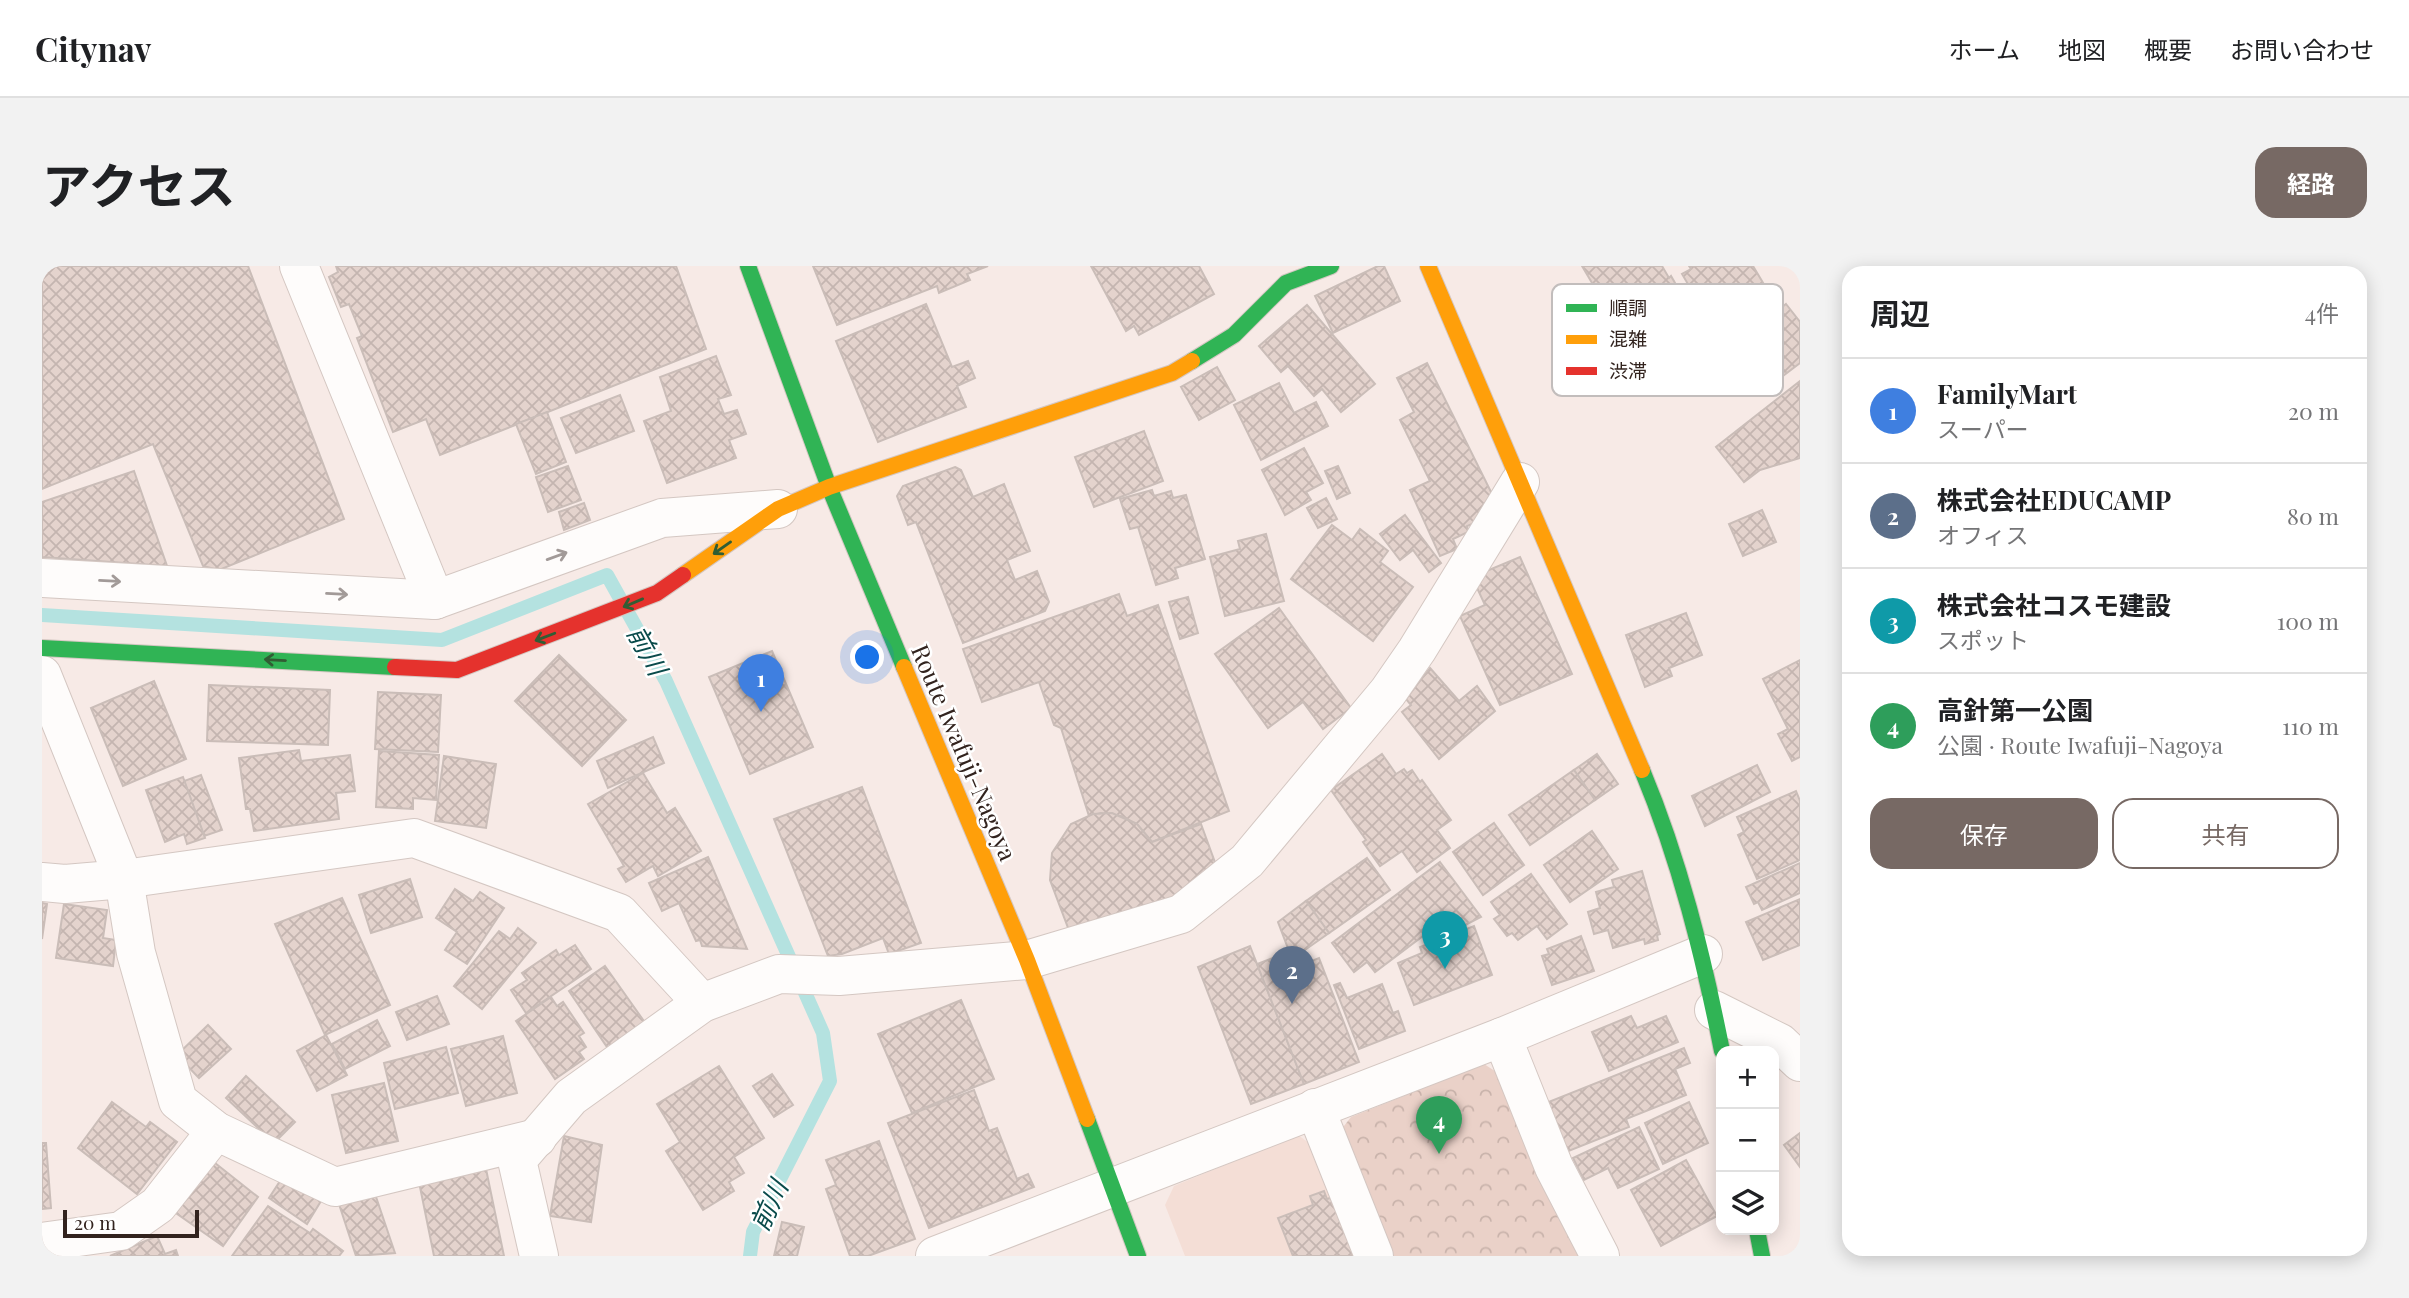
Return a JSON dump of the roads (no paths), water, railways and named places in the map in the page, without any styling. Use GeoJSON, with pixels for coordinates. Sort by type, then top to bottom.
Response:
{"type":"FeatureCollection","features":[{"type":"Feature","properties":{"kind":"street"},"geometry":{"type":"LineString","coordinates":[[299,266],[435,600]]}},
{"type":"Feature","properties":{"kind":"street","name":"Route Iwafuji-Nagoya"},"geometry":{"type":"LineString","coordinates":[[748,266],[829,487],[1027,960],[1138,1256]]}},
{"type":"Feature","properties":{"kind":"street"},"geometry":{"type":"LineString","coordinates":[[42,648],[457,670],[657,593],[778,509],[829,487],[1172,373],[1234,335],[1286,283],[1331,266]]}},
{"type":"Feature","properties":{"kind":"street"},"geometry":{"type":"LineString","coordinates":[[1428,266],[1661,815],[1703,954],[1721,1046]]}},
{"type":"Feature","properties":{"kind":"street"},"geometry":{"type":"LineString","coordinates":[[539,1256],[517,1160],[571,1097],[702,1003],[779,974],[839,976],[1027,960],[1181,914],[1247,861],[1388,692],[1418,650],[1520,482]]}},
{"type":"Feature","properties":{"kind":"street"},"geometry":{"type":"LineString","coordinates":[[42,578],[435,600],[662,518],[778,509]]}},
{"type":"Feature","properties":{"kind":"street"},"geometry":{"type":"LineString","coordinates":[[42,675],[124,879],[136,953],[178,1101],[216,1131],[335,1187],[537,1138]]}},
{"type":"Feature","properties":{"kind":"street"},"geometry":{"type":"LineString","coordinates":[[42,882],[65,884],[124,879],[414,838],[619,913],[702,1003]]}},
{"type":"Feature","properties":{"kind":"street"},"geometry":{"type":"LineString","coordinates":[[934,1256],[1502,1037],[1703,954]]}},
{"type":"Feature","properties":{"kind":"street"},"geometry":{"type":"LineString","coordinates":[[1714,1010],[1780,1043],[1800,1062]]}},
{"type":"Feature","properties":{"kind":"street"},"geometry":{"type":"LineString","coordinates":[[1502,1037],[1554,1167],[1600,1256]]}},
{"type":"Feature","properties":{"kind":"street"},"geometry":{"type":"LineString","coordinates":[[1315,1108],[1374,1256]]}},
{"type":"Feature","properties":{"kind":"street"},"geometry":{"type":"LineString","coordinates":[[42,1242],[121,1231],[158,1205],[216,1131]]}},
{"type":"Feature","properties":{"kind":"street"},"geometry":{"type":"LineString","coordinates":[[1758,1235],[1762,1256]]}},
{"type":"Feature","properties":{"kind":"waterway","name":"前川"},"geometry":{"type":"LineString","coordinates":[[42,615],[442,640],[607,575],[666,681],[823,1033],[830,1081],[753,1232],[750,1256]]}},
{"type":"Feature","properties":{"kind":"place","name":"FamilyMart"},"geometry":{"type":"Point","coordinates":[761,712]}},
{"type":"Feature","properties":{"kind":"place","name":"株式会社コスモ建設"},"geometry":{"type":"Point","coordinates":[1445,969]}},
{"type":"Feature","properties":{"kind":"place","name":"株式会社EDUCAMP"},"geometry":{"type":"Point","coordinates":[1292,1004]}},
{"type":"Feature","properties":{"kind":"place","name":"高針第一公園"},"geometry":{"type":"Point","coordinates":[1439,1154]}}]}
